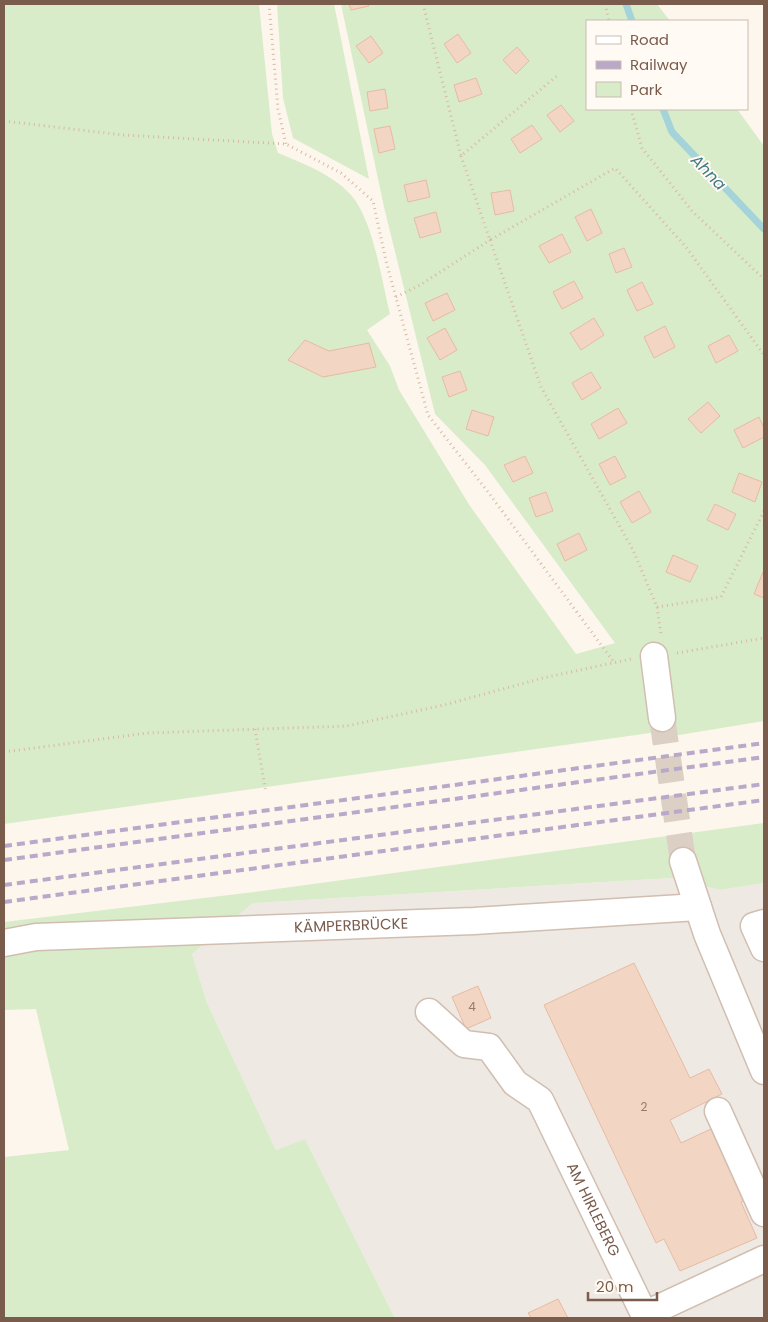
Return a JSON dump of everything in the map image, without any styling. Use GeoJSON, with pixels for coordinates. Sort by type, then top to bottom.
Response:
{"type":"FeatureCollection","features":[{"type":"Feature","properties":{"kind":"street"},"geometry":{"type":"LineString","coordinates":[[654,656],[662,718]]}},
{"type":"Feature","properties":{"kind":"street"},"geometry":{"type":"LineString","coordinates":[[683,861],[714,952],[764,1071]]}},
{"type":"Feature","properties":{"kind":"street","name":"KÄMPERBRÜCKE"},"geometry":{"type":"LineString","coordinates":[[4,942],[36,937],[474,921],[698,907]]}},
{"type":"Feature","properties":{"kind":"street"},"geometry":{"type":"LineString","coordinates":[[764,923],[754,926],[764,948]]}},
{"type":"Feature","properties":{"kind":"street","name":"AM HIRLEBERG"},"geometry":{"type":"LineString","coordinates":[[429,1012],[464,1044],[489,1047],[515,1084],[540,1100],[645,1316]]}},
{"type":"Feature","properties":{"kind":"street"},"geometry":{"type":"LineString","coordinates":[[718,1111],[764,1213]]}},
{"type":"Feature","properties":{"kind":"street"},"geometry":{"type":"LineString","coordinates":[[645,1316],[764,1259]]}},
{"type":"Feature","properties":{"kind":"path"},"geometry":{"type":"LineString","coordinates":[[269,4],[278,109],[286,144]]}},
{"type":"Feature","properties":{"kind":"path"},"geometry":{"type":"LineString","coordinates":[[423,4],[461,156],[541,387],[633,550],[657,607],[660,631]]}},
{"type":"Feature","properties":{"kind":"path"},"geometry":{"type":"LineString","coordinates":[[605,4],[609,20]]}},
{"type":"Feature","properties":{"kind":"path"},"geometry":{"type":"LineString","coordinates":[[461,156],[558,75]]}},
{"type":"Feature","properties":{"kind":"path"},"geometry":{"type":"LineString","coordinates":[[631,110],[642,148],[693,212],[764,279]]}},
{"type":"Feature","properties":{"kind":"path"},"geometry":{"type":"LineString","coordinates":[[4,121],[123,135],[286,144],[341,173],[372,202],[428,415],[488,492],[613,662],[444,705],[347,726],[147,733],[4,752]]}},
{"type":"Feature","properties":{"kind":"path"},"geometry":{"type":"LineString","coordinates":[[396,297],[420,285],[490,240],[615,168],[686,247],[764,355]]}},
{"type":"Feature","properties":{"kind":"path"},"geometry":{"type":"LineString","coordinates":[[657,607],[721,597],[764,511]]}},
{"type":"Feature","properties":{"kind":"path"},"geometry":{"type":"LineString","coordinates":[[654,656],[764,638]]}},
{"type":"Feature","properties":{"kind":"path"},"geometry":{"type":"LineString","coordinates":[[255,730],[266,793]]}},
{"type":"Feature","properties":{"kind":"shaded area"},"geometry":{"type":"Polygon","coordinates":[[[671,878],[720,890],[764,883],[764,1318],[395,1318],[305,1139],[276,1150],[207,1003],[192,954],[253,903],[671,878]]]}},
{"type":"Feature","properties":{"kind":"green space"},"geometry":{"type":"Polygon","coordinates":[[[4,4],[259,4],[272,134],[278,153],[326,175],[351,195],[359,206],[376,252],[390,314],[367,330],[390,366],[399,390],[470,506],[576,654],[615,643],[485,465],[435,414],[384,207],[341,4],[657,4],[669,20],[586,20],[586,110],[738,110],[764,146],[764,721],[679,735],[650,733],[4,824],[4,4]]]}},
{"type":"Feature","properties":{"kind":"green space"},"geometry":{"type":"Polygon","coordinates":[[[277,4],[334,4],[369,179],[293,138],[283,98],[277,4]]]}},
{"type":"Feature","properties":{"kind":"green space"},"geometry":{"type":"Polygon","coordinates":[[[764,823],[764,883],[720,890],[671,878],[253,903],[192,954],[207,1003],[276,1150],[305,1139],[395,1318],[4,1318],[4,1157],[69,1150],[36,1009],[4,1010],[4,922],[246,893],[764,823]]]}},
{"type":"Feature","properties":{"kind":"building"},"geometry":{"type":"Polygon","coordinates":[[[349,4],[368,4],[369,6],[351,10],[349,4]]]}},
{"type":"Feature","properties":{"kind":"building"},"geometry":{"type":"Polygon","coordinates":[[[458,34],[471,53],[457,63],[444,44],[458,34]]]}},
{"type":"Feature","properties":{"kind":"building"},"geometry":{"type":"Polygon","coordinates":[[[371,36],[383,53],[369,63],[356,46],[371,36]]]}},
{"type":"Feature","properties":{"kind":"building"},"geometry":{"type":"Polygon","coordinates":[[[517,47],[529,61],[516,74],[503,60],[517,47]]]}},
{"type":"Feature","properties":{"kind":"building"},"geometry":{"type":"Polygon","coordinates":[[[476,78],[482,94],[459,102],[454,85],[476,78]]]}},
{"type":"Feature","properties":{"kind":"building"},"geometry":{"type":"Polygon","coordinates":[[[385,89],[388,108],[370,111],[367,92],[385,89]]]}},
{"type":"Feature","properties":{"kind":"building"},"geometry":{"type":"Polygon","coordinates":[[[561,105],[574,121],[560,132],[547,115],[561,105]]]}},
{"type":"Feature","properties":{"kind":"building"},"geometry":{"type":"Polygon","coordinates":[[[532,125],[542,139],[520,153],[511,139],[532,125]]]}},
{"type":"Feature","properties":{"kind":"building"},"geometry":{"type":"Polygon","coordinates":[[[390,126],[395,149],[379,153],[374,129],[390,126]]]}},
{"type":"Feature","properties":{"kind":"building"},"geometry":{"type":"Polygon","coordinates":[[[426,180],[430,197],[408,202],[404,185],[426,180]]]}},
{"type":"Feature","properties":{"kind":"building"},"geometry":{"type":"Polygon","coordinates":[[[510,190],[514,211],[495,215],[491,193],[510,190]]]}},
{"type":"Feature","properties":{"kind":"building"},"geometry":{"type":"Polygon","coordinates":[[[591,209],[602,233],[587,241],[575,217],[591,209]]]}},
{"type":"Feature","properties":{"kind":"building"},"geometry":{"type":"Polygon","coordinates":[[[436,212],[441,232],[420,238],[414,218],[436,212]]]}},
{"type":"Feature","properties":{"kind":"building"},"geometry":{"type":"Polygon","coordinates":[[[562,234],[571,252],[549,263],[539,246],[562,234]]]}},
{"type":"Feature","properties":{"kind":"building"},"geometry":{"type":"Polygon","coordinates":[[[624,248],[632,267],[616,273],[609,254],[624,248]]]}},
{"type":"Feature","properties":{"kind":"building"},"geometry":{"type":"Polygon","coordinates":[[[574,281],[583,298],[562,309],[553,292],[574,281]]]}},
{"type":"Feature","properties":{"kind":"building"},"geometry":{"type":"Polygon","coordinates":[[[642,282],[653,304],[637,311],[627,290],[642,282]]]}},
{"type":"Feature","properties":{"kind":"building"},"geometry":{"type":"Polygon","coordinates":[[[447,293],[455,310],[433,321],[425,303],[447,293]]]}},
{"type":"Feature","properties":{"kind":"building"},"geometry":{"type":"Polygon","coordinates":[[[594,318],[604,335],[581,350],[570,333],[594,318]]]}},
{"type":"Feature","properties":{"kind":"building"},"geometry":{"type":"Polygon","coordinates":[[[665,326],[675,347],[654,358],[644,337],[665,326]]]}},
{"type":"Feature","properties":{"kind":"building"},"geometry":{"type":"Polygon","coordinates":[[[445,328],[457,350],[440,360],[427,338],[445,328]]]}},
{"type":"Feature","properties":{"kind":"building"},"geometry":{"type":"Polygon","coordinates":[[[729,335],[738,351],[716,363],[708,346],[729,335]]]}},
{"type":"Feature","properties":{"kind":"building"},"geometry":{"type":"Polygon","coordinates":[[[305,340],[329,351],[369,343],[376,367],[323,377],[288,360],[305,340]]]}},
{"type":"Feature","properties":{"kind":"building"},"geometry":{"type":"Polygon","coordinates":[[[460,371],[467,390],[449,397],[442,377],[460,371]]]}},
{"type":"Feature","properties":{"kind":"building"},"geometry":{"type":"Polygon","coordinates":[[[591,372],[601,388],[582,400],[572,383],[591,372]]]}},
{"type":"Feature","properties":{"kind":"building"},"geometry":{"type":"Polygon","coordinates":[[[708,402],[720,416],[701,433],[688,419],[708,402]]]}},
{"type":"Feature","properties":{"kind":"building"},"geometry":{"type":"Polygon","coordinates":[[[618,408],[627,423],[599,439],[591,424],[618,408]]]}},
{"type":"Feature","properties":{"kind":"building"},"geometry":{"type":"Polygon","coordinates":[[[472,410],[494,417],[488,436],[466,429],[472,410]]]}},
{"type":"Feature","properties":{"kind":"building"},"geometry":{"type":"Polygon","coordinates":[[[759,417],[764,428],[764,437],[743,448],[734,430],[759,417]]]}},
{"type":"Feature","properties":{"kind":"building"},"geometry":{"type":"Polygon","coordinates":[[[525,456],[533,473],[513,482],[504,465],[525,456]]]}},
{"type":"Feature","properties":{"kind":"building"},"geometry":{"type":"Polygon","coordinates":[[[615,456],[626,477],[610,485],[599,464],[615,456]]]}},
{"type":"Feature","properties":{"kind":"building"},"geometry":{"type":"Polygon","coordinates":[[[739,473],[762,482],[755,502],[732,492],[739,473]]]}},
{"type":"Feature","properties":{"kind":"building"},"geometry":{"type":"Polygon","coordinates":[[[639,491],[651,512],[632,523],[620,502],[639,491]]]}},
{"type":"Feature","properties":{"kind":"building"},"geometry":{"type":"Polygon","coordinates":[[[546,492],[553,511],[536,517],[529,498],[546,492]]]}},
{"type":"Feature","properties":{"kind":"building"},"geometry":{"type":"Polygon","coordinates":[[[715,504],[736,514],[728,530],[707,520],[715,504]]]}},
{"type":"Feature","properties":{"kind":"building"},"geometry":{"type":"Polygon","coordinates":[[[579,533],[587,550],[565,561],[557,544],[579,533]]]}},
{"type":"Feature","properties":{"kind":"building"},"geometry":{"type":"Polygon","coordinates":[[[673,555],[698,566],[690,582],[666,572],[673,555]]]}},
{"type":"Feature","properties":{"kind":"building"},"geometry":{"type":"Polygon","coordinates":[[[764,573],[764,598],[754,594],[764,573]]]}},
{"type":"Feature","properties":{"kind":"building"},"geometry":{"type":"Polygon","coordinates":[[[634,963],[690,1078],[709,1069],[722,1094],[670,1120],[681,1143],[715,1127],[751,1197],[741,1202],[757,1238],[680,1271],[664,1239],[656,1243],[544,1005],[634,963]]]}},
{"type":"Feature","properties":{"kind":"building"},"geometry":{"type":"Polygon","coordinates":[[[478,986],[491,1018],[466,1029],[452,997],[478,986]]]}},
{"type":"Feature","properties":{"kind":"building"},"geometry":{"type":"Polygon","coordinates":[[[558,1299],[568,1318],[531,1318],[528,1313],[558,1299]]]}},
{"type":"Feature","properties":{"kind":"waterway","name":"Ahna"},"geometry":{"type":"LineString","coordinates":[[626,4],[632,20]]}},
{"type":"Feature","properties":{"kind":"waterway","name":"Ahna"},"geometry":{"type":"LineString","coordinates":[[663,110],[672,132],[764,229]]}},
{"type":"Feature","properties":{"kind":"tunnel"},"geometry":{"type":"LineString","coordinates":[[662,718],[683,861]]}},
{"type":"Feature","properties":{"kind":"railway"},"geometry":{"type":"LineString","coordinates":[[4,846],[764,743]]}},
{"type":"Feature","properties":{"kind":"railway"},"geometry":{"type":"LineString","coordinates":[[4,860],[764,757]]}},
{"type":"Feature","properties":{"kind":"railway"},"geometry":{"type":"LineString","coordinates":[[4,885],[764,784]]}},
{"type":"Feature","properties":{"kind":"railway"},"geometry":{"type":"LineString","coordinates":[[4,902],[764,800]]}}]}
